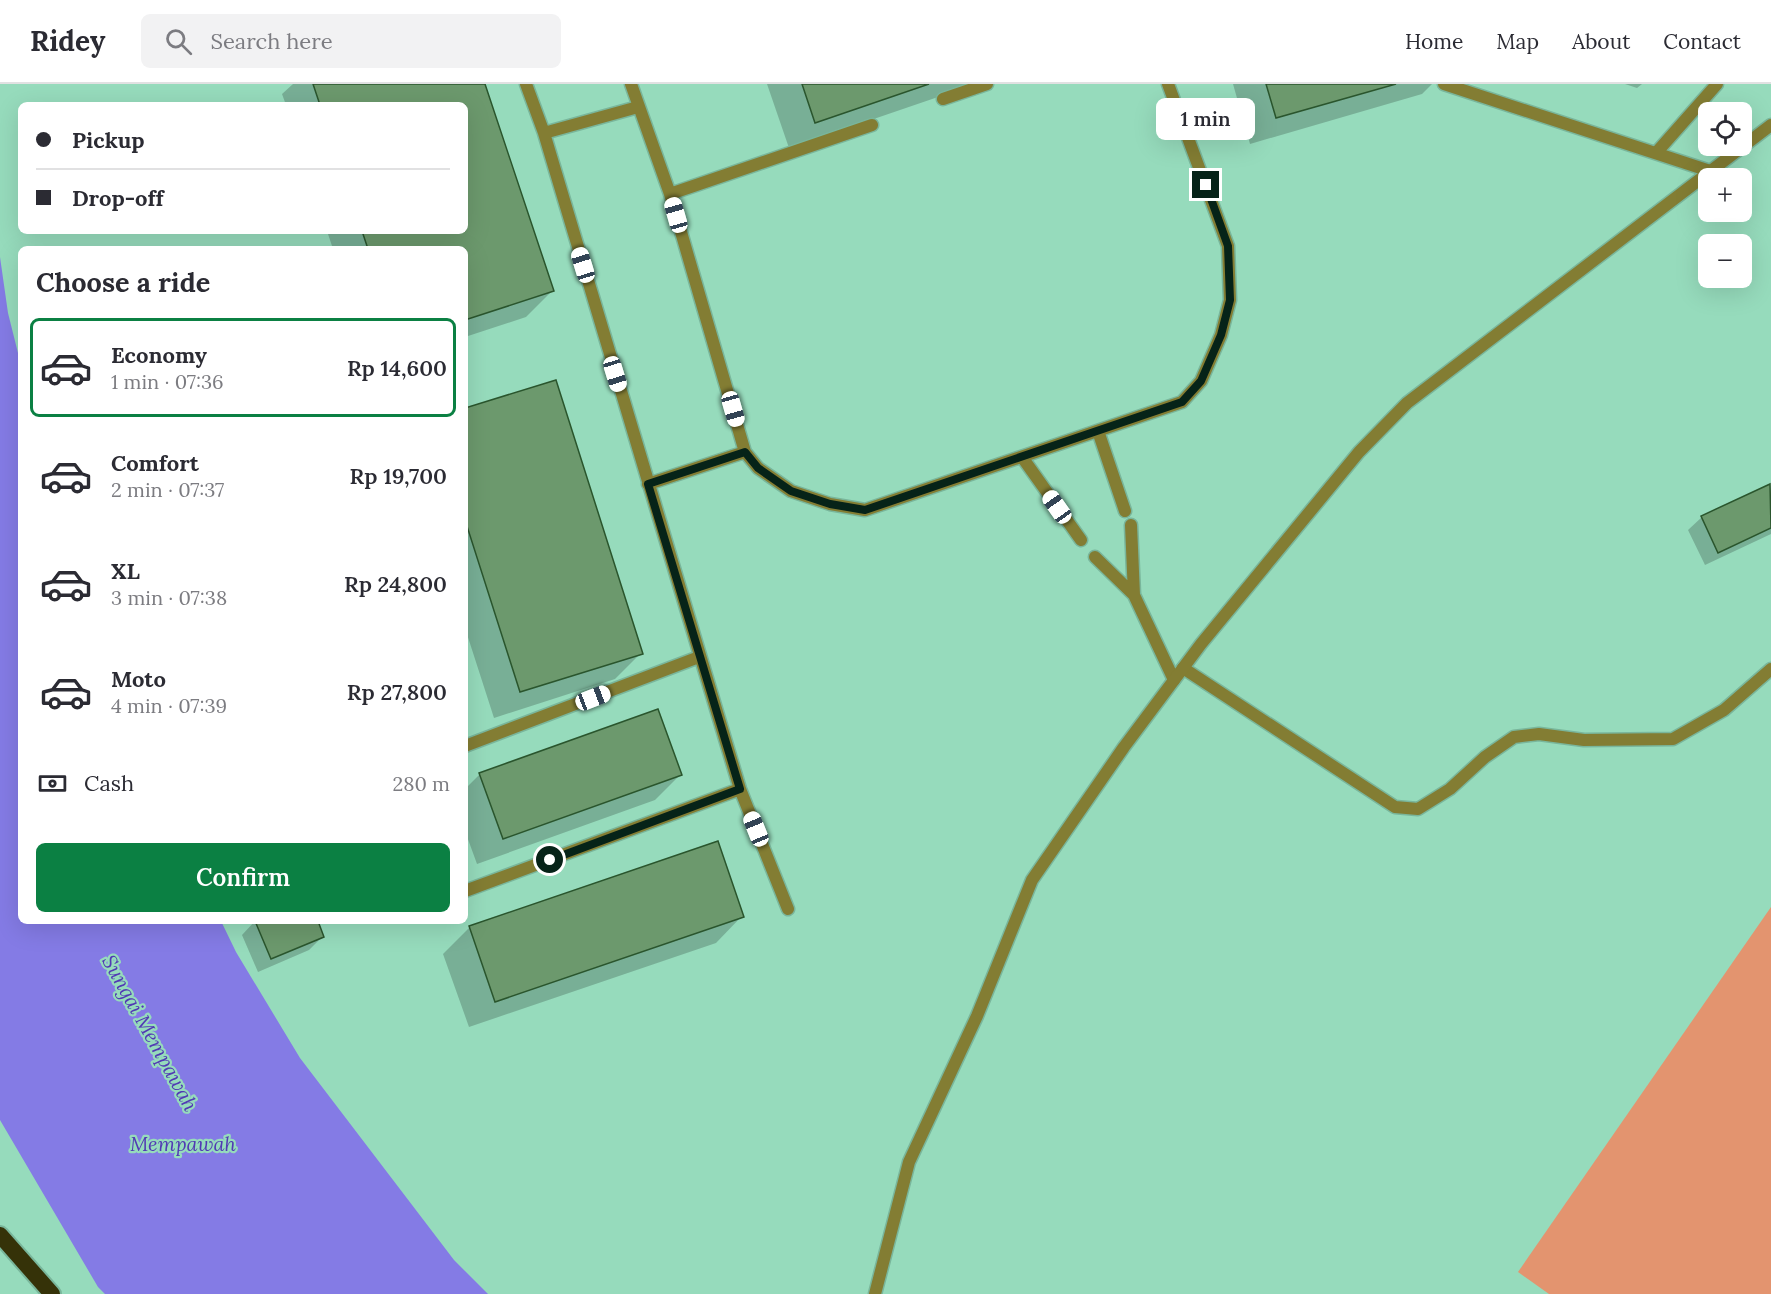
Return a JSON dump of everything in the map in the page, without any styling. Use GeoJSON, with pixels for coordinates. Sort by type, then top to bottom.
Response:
{"type":"FeatureCollection","features":[{"type":"Feature","properties":{"kind":"highway"},"geometry":{"type":"LineString","coordinates":[[0,1235],[52,1294]]}},
{"type":"Feature","properties":{"kind":"street"},"geometry":{"type":"LineString","coordinates":[[526,84],[544,133],[740,789],[788,909]]}},
{"type":"Feature","properties":{"kind":"street"},"geometry":{"type":"LineString","coordinates":[[631,84],[670,194],[745,452],[758,468],[791,491],[830,504],[865,510],[1182,402],[1201,381],[1221,335],[1230,300],[1228,246],[1168,84]]}},
{"type":"Feature","properties":{"kind":"street"},"geometry":{"type":"LineString","coordinates":[[943,99],[987,84]]}},
{"type":"Feature","properties":{"kind":"street"},"geometry":{"type":"LineString","coordinates":[[1443,84],[1701,168]]}},
{"type":"Feature","properties":{"kind":"street"},"geometry":{"type":"LineString","coordinates":[[1656,153],[1717,84]]}},
{"type":"Feature","properties":{"kind":"street"},"geometry":{"type":"LineString","coordinates":[[544,133],[638,107]]}},
{"type":"Feature","properties":{"kind":"street"},"geometry":{"type":"LineString","coordinates":[[670,194],[873,125]]}},
{"type":"Feature","properties":{"kind":"street"},"geometry":{"type":"LineString","coordinates":[[1714,168],[1771,125]]}},
{"type":"Feature","properties":{"kind":"street"},"geometry":{"type":"LineString","coordinates":[[875,1294],[909,1162],[977,1016],[1032,880],[1124,747],[1201,644],[1359,452],[1407,403],[1698,180]]}},
{"type":"Feature","properties":{"kind":"street"},"geometry":{"type":"LineString","coordinates":[[1098,431],[1125,511]]}},
{"type":"Feature","properties":{"kind":"street"},"geometry":{"type":"LineString","coordinates":[[648,484],[745,452]]}},
{"type":"Feature","properties":{"kind":"street"},"geometry":{"type":"LineString","coordinates":[[1022,457],[1080,540]]}},
{"type":"Feature","properties":{"kind":"street"},"geometry":{"type":"LineString","coordinates":[[1131,525],[1134,595]]}},
{"type":"Feature","properties":{"kind":"street"},"geometry":{"type":"LineString","coordinates":[[1095,557],[1134,595],[1174,680]]}},
{"type":"Feature","properties":{"kind":"street"},"geometry":{"type":"LineString","coordinates":[[468,745],[699,657]]}},
{"type":"Feature","properties":{"kind":"street"},"geometry":{"type":"LineString","coordinates":[[1183,668],[1395,807],[1418,809],[1450,789],[1485,757],[1515,737],[1539,734],[1584,740],[1673,739],[1724,710],[1771,669]]}},
{"type":"Feature","properties":{"kind":"street"},"geometry":{"type":"LineString","coordinates":[[468,890],[740,789]]}},
{"type":"Feature","properties":{"kind":"shaded area"},"geometry":{"type":"Polygon","coordinates":[[[1771,907],[1771,1294],[1549,1294],[1518,1272],[1771,907]]]}},
{"type":"Feature","properties":{"kind":"water","name":"Mempawah"},"geometry":{"type":"Polygon","coordinates":[[[0,257],[8,313],[18,353],[18,924],[222,924],[236,952],[300,1058],[454,1260],[488,1294],[105,1294],[98,1287],[0,1120],[0,257]]]}},
{"type":"Feature","properties":{"kind":"building"},"geometry":{"type":"Polygon","coordinates":[[[313,84],[485,84],[554,291],[468,319],[468,246],[367,246],[363,234],[468,234],[468,102],[319,102],[313,84]]]}},
{"type":"Feature","properties":{"kind":"building"},"geometry":{"type":"Polygon","coordinates":[[[802,84],[929,84],[815,123],[802,84]]]}},
{"type":"Feature","properties":{"kind":"building"},"geometry":{"type":"Polygon","coordinates":[[[1266,84],[1396,84],[1276,118],[1266,84]]]}},
{"type":"Feature","properties":{"kind":"building"},"geometry":{"type":"Polygon","coordinates":[[[556,380],[643,654],[520,692],[468,529],[468,407],[556,380]]]}},
{"type":"Feature","properties":{"kind":"building"},"geometry":{"type":"Polygon","coordinates":[[[1770,484],[1771,528],[1718,553],[1701,516],[1770,484]]]}},
{"type":"Feature","properties":{"kind":"building"},"geometry":{"type":"Polygon","coordinates":[[[658,709],[682,775],[503,839],[479,773],[658,709]]]}},
{"type":"Feature","properties":{"kind":"building"},"geometry":{"type":"Polygon","coordinates":[[[718,841],[744,917],[495,1002],[469,926],[718,841]]]}},
{"type":"Feature","properties":{"kind":"building"},"geometry":{"type":"Polygon","coordinates":[[[256,924],[319,924],[324,937],[271,959],[256,924]]]}},
{"type":"Feature","properties":{"kind":"route"},"geometry":{"type":"LineString","coordinates":[[550,860],[740,789],[648,484],[745,452],[758,468],[791,491],[830,504],[865,510],[1182,402],[1201,381],[1221,335],[1230,300],[1228,246],[1206,185]]}},
{"type":"Feature","properties":{"kind":"water label","name":"Sungai Mempawah"},"geometry":{"type":"Point","coordinates":[150,1033]}}]}
